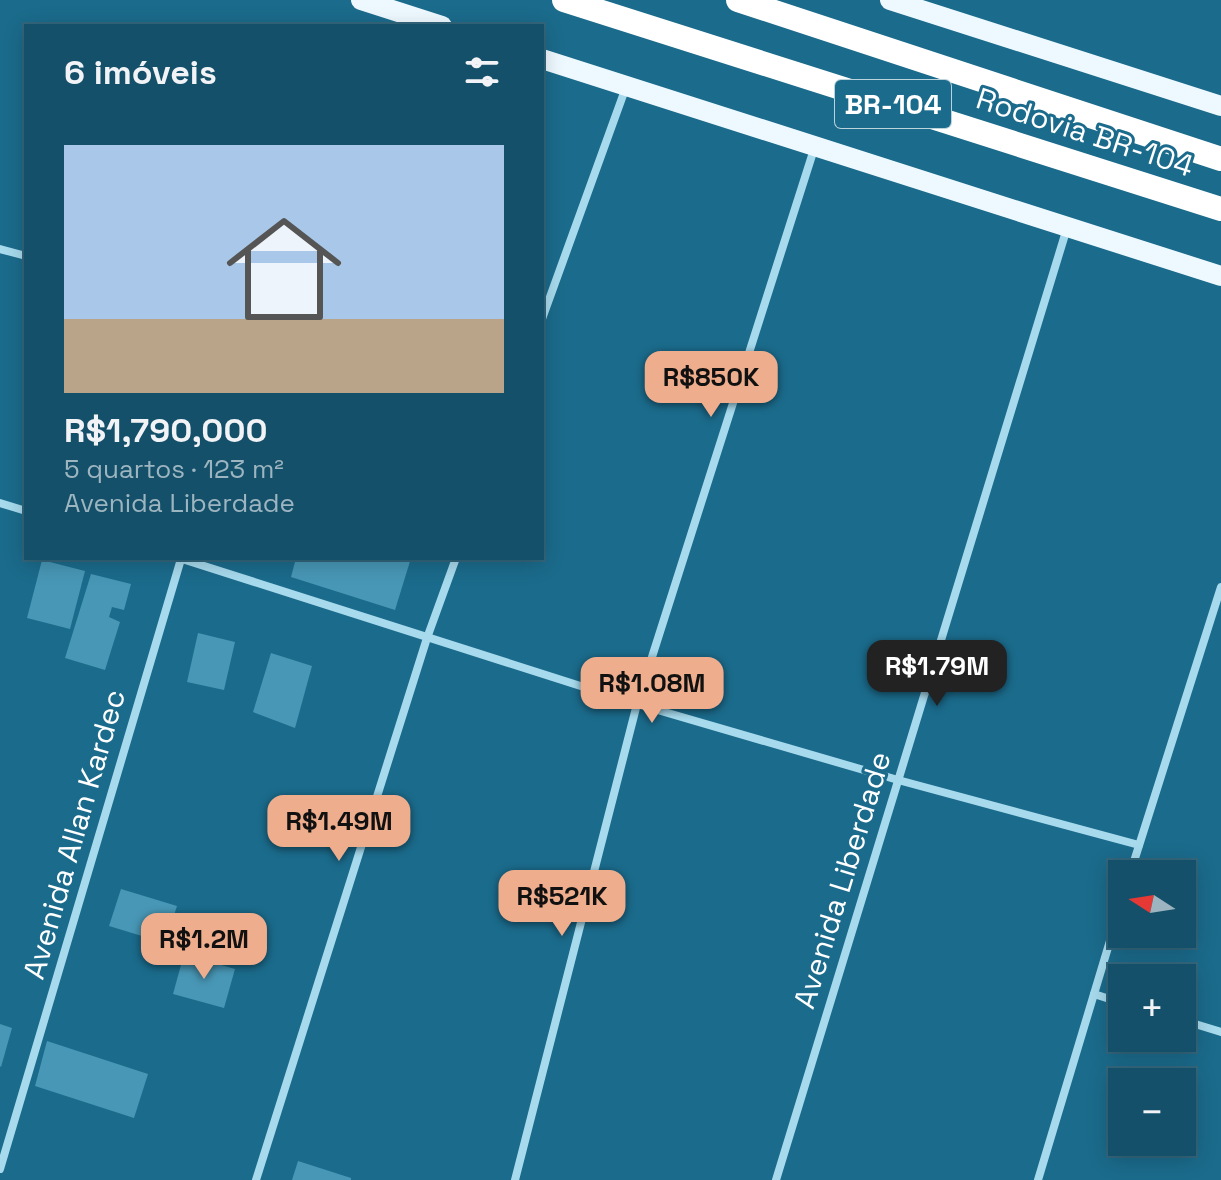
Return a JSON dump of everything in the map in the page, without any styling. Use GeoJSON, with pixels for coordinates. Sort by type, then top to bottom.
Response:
{"type":"FeatureCollection","features":[{"type":"Feature","properties":{"kind":"highway","name":"Rodovia BR-104"},"geometry":{"type":"LineString","coordinates":[[564,0],[1221,209]]}},
{"type":"Feature","properties":{"kind":"highway","name":"Rodovia BR-104"},"geometry":{"type":"LineString","coordinates":[[738,0],[1221,159]]}},
{"type":"Feature","properties":{"kind":"main road"},"geometry":{"type":"LineString","coordinates":[[361,0],[436,24]]}},
{"type":"Feature","properties":{"kind":"main road"},"geometry":{"type":"LineString","coordinates":[[890,0],[1221,106]]}},
{"type":"Feature","properties":{"kind":"main road"},"geometry":{"type":"LineString","coordinates":[[544,60],[1221,276]]}},
{"type":"Feature","properties":{"kind":"street"},"geometry":{"type":"LineString","coordinates":[[544,313],[626,86]]}},
{"type":"Feature","properties":{"kind":"street"},"geometry":{"type":"LineString","coordinates":[[515,1180],[637,704],[815,145]]}},
{"type":"Feature","properties":{"kind":"street","name":"Avenida Liberdade"},"geometry":{"type":"LineString","coordinates":[[776,1180],[1067,228]]}},
{"type":"Feature","properties":{"kind":"street"},"geometry":{"type":"LineString","coordinates":[[0,249],[24,255]]}},
{"type":"Feature","properties":{"kind":"street"},"geometry":{"type":"LineString","coordinates":[[0,503],[24,510]]}},
{"type":"Feature","properties":{"kind":"street","name":"Avenida Allan Kardec"},"geometry":{"type":"LineString","coordinates":[[0,1169],[179,560]]}},
{"type":"Feature","properties":{"kind":"street"},"geometry":{"type":"LineString","coordinates":[[186,560],[637,704],[898,780],[1139,845]]}},
{"type":"Feature","properties":{"kind":"street"},"geometry":{"type":"LineString","coordinates":[[256,1180],[427,638],[455,560]]}},
{"type":"Feature","properties":{"kind":"street"},"geometry":{"type":"LineString","coordinates":[[1134,860],[1221,587]]}},
{"type":"Feature","properties":{"kind":"street"},"geometry":{"type":"LineString","coordinates":[[1211,620],[1221,623]]}},
{"type":"Feature","properties":{"kind":"street"},"geometry":{"type":"LineString","coordinates":[[1038,1180],[1108,948]]}},
{"type":"Feature","properties":{"kind":"street"},"geometry":{"type":"LineString","coordinates":[[1094,994],[1108,998]]}},
{"type":"Feature","properties":{"kind":"street"},"geometry":{"type":"LineString","coordinates":[[1196,1024],[1221,1032]]}},
{"type":"Feature","properties":{"kind":"building"},"geometry":{"type":"Polygon","coordinates":[[[42,560],[85,571],[70,629],[27,618],[42,560]]]}},
{"type":"Feature","properties":{"kind":"building"},"geometry":{"type":"Polygon","coordinates":[[[295,560],[410,560],[395,610],[291,577],[295,560]]]}},
{"type":"Feature","properties":{"kind":"building"},"geometry":{"type":"Polygon","coordinates":[[[91,574],[131,584],[124,610],[112,607],[109,617],[120,622],[105,670],[65,658],[91,574]]]}},
{"type":"Feature","properties":{"kind":"building"},"geometry":{"type":"Polygon","coordinates":[[[198,633],[235,642],[224,690],[187,682],[198,633]]]}},
{"type":"Feature","properties":{"kind":"building"},"geometry":{"type":"Polygon","coordinates":[[[271,653],[312,666],[295,728],[253,712],[271,653]]]}},
{"type":"Feature","properties":{"kind":"building"},"geometry":{"type":"Polygon","coordinates":[[[121,889],[177,906],[165,943],[109,926],[121,889]]]}},
{"type":"Feature","properties":{"kind":"building"},"geometry":{"type":"Polygon","coordinates":[[[184,954],[235,969],[224,1008],[173,994],[184,954]]]}},
{"type":"Feature","properties":{"kind":"building"},"geometry":{"type":"Polygon","coordinates":[[[0,1024],[12,1028],[1,1067],[0,1066],[0,1024]]]}},
{"type":"Feature","properties":{"kind":"building"},"geometry":{"type":"Polygon","coordinates":[[[47,1041],[148,1074],[134,1118],[35,1086],[47,1041]]]}},
{"type":"Feature","properties":{"kind":"building"},"geometry":{"type":"Polygon","coordinates":[[[298,1161],[351,1178],[351,1180],[292,1180],[298,1161]]]}}]}
